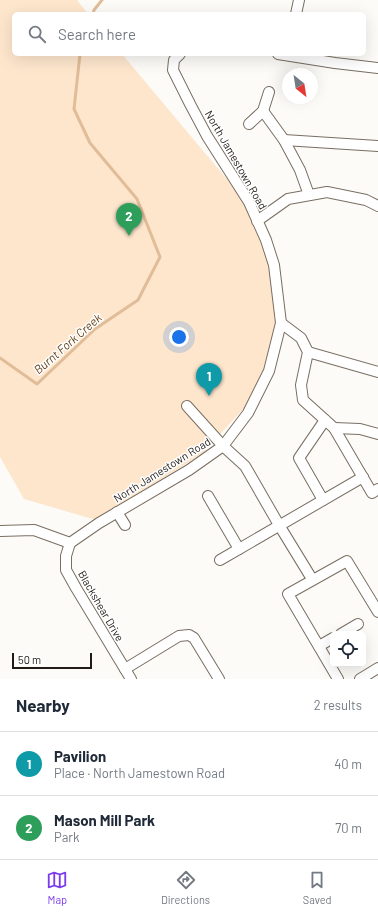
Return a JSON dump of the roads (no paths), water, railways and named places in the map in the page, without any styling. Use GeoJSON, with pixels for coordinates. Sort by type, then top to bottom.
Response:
{"type":"FeatureCollection","features":[{"type":"Feature","properties":{"kind":"street"},"geometry":{"type":"LineString","coordinates":[[296,12],[299,0]]}},
{"type":"Feature","properties":{"kind":"street","name":"North Jamestown Road"},"geometry":{"type":"LineString","coordinates":[[70,543],[99,523],[189,470],[223,446],[248,413],[269,371],[281,323],[274,265],[266,240],[249,202],[207,136],[173,70],[174,60],[178,56]]}},
{"type":"Feature","properties":{"kind":"street"},"geometry":{"type":"LineString","coordinates":[[290,56],[378,68]]}},
{"type":"Feature","properties":{"kind":"street"},"geometry":{"type":"LineString","coordinates":[[250,124],[263,111],[269,92]]}},
{"type":"Feature","properties":{"kind":"street"},"geometry":{"type":"LineString","coordinates":[[263,111],[284,140],[300,170],[309,195]]}},
{"type":"Feature","properties":{"kind":"street"},"geometry":{"type":"LineString","coordinates":[[284,140],[378,146]]}},
{"type":"Feature","properties":{"kind":"street"},"geometry":{"type":"LineString","coordinates":[[257,221],[288,200],[327,192],[366,200],[378,206]]}},
{"type":"Feature","properties":{"kind":"street"},"geometry":{"type":"LineString","coordinates":[[281,323],[301,338],[308,352],[300,385],[303,400],[334,428],[372,493],[378,489]]}},
{"type":"Feature","properties":{"kind":"street"},"geometry":{"type":"LineString","coordinates":[[308,352],[378,372]]}},
{"type":"Feature","properties":{"kind":"street"},"geometry":{"type":"LineString","coordinates":[[187,406],[223,446],[245,466],[312,579]]}},
{"type":"Feature","properties":{"kind":"street"},"geometry":{"type":"LineString","coordinates":[[323,500],[299,458],[325,420]]}},
{"type":"Feature","properties":{"kind":"street"},"geometry":{"type":"LineString","coordinates":[[334,428],[360,429],[378,434]]}},
{"type":"Feature","properties":{"kind":"street"},"geometry":{"type":"LineString","coordinates":[[220,560],[362,477]]}},
{"type":"Feature","properties":{"kind":"street"},"geometry":{"type":"LineString","coordinates":[[208,496],[239,549]]}},
{"type":"Feature","properties":{"kind":"street"},"geometry":{"type":"LineString","coordinates":[[117,512],[125,525]]}},
{"type":"Feature","properties":{"kind":"street"},"geometry":{"type":"LineString","coordinates":[[0,531],[34,530],[70,543]]}},
{"type":"Feature","properties":{"kind":"street","name":"Blackshear Drive"},"geometry":{"type":"LineString","coordinates":[[70,543],[66,556],[66,570],[131,679]]}},
{"type":"Feature","properties":{"kind":"street"},"geometry":{"type":"LineString","coordinates":[[338,679],[288,594],[312,579],[347,561],[378,612]]}},
{"type":"Feature","properties":{"kind":"street"},"geometry":{"type":"LineString","coordinates":[[346,631],[358,624]]}},
{"type":"Feature","properties":{"kind":"street"},"geometry":{"type":"LineString","coordinates":[[125,669],[179,636],[189,635],[194,638],[219,679]]}},
{"type":"Feature","properties":{"kind":"street"},"geometry":{"type":"LineString","coordinates":[[319,646],[330,640]]}},
{"type":"Feature","properties":{"kind":"street"},"geometry":{"type":"LineString","coordinates":[[360,679],[378,668]]}},
{"type":"Feature","properties":{"kind":"waterway","name":"Burnt Fork Creek"},"geometry":{"type":"LineString","coordinates":[[94,12],[102,0]]}},
{"type":"Feature","properties":{"kind":"waterway","name":"Burnt Fork Creek"},"geometry":{"type":"LineString","coordinates":[[0,358],[37,384],[95,329],[138,300],[160,257],[137,199],[90,143],[74,109],[80,56]]}},
{"type":"Feature","properties":{"kind":"place","name":"Mason Mill Park"},"geometry":{"type":"Point","coordinates":[129,236]}},
{"type":"Feature","properties":{"kind":"place","name":"Pavilion"},"geometry":{"type":"Point","coordinates":[209,396]}}]}
